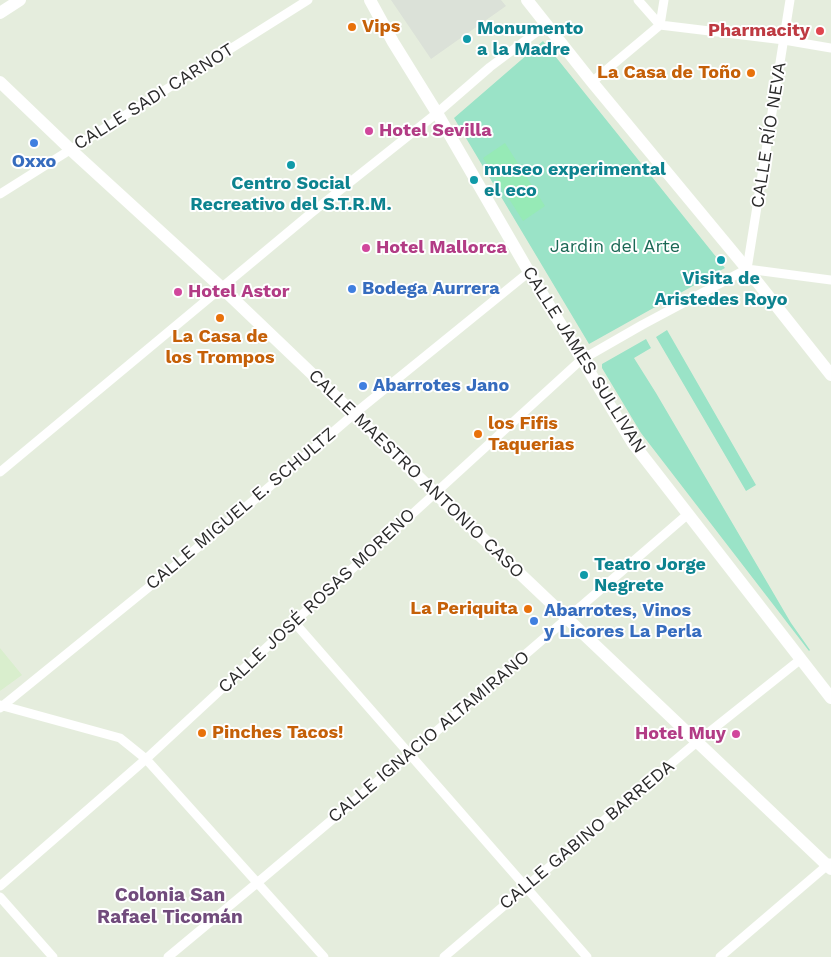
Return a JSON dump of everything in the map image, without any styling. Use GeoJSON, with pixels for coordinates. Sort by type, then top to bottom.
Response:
{"type":"FeatureCollection","features":[{"type":"Feature","properties":{"kind":"main road"},"geometry":{"type":"LineString","coordinates":[[0,13],[20,0]]}},
{"type":"Feature","properties":{"kind":"main road","name":"CALLE JAMES SULLIVAN"},"geometry":{"type":"LineString","coordinates":[[370,0],[529,272],[632,442],[831,698]]}},
{"type":"Feature","properties":{"kind":"main road"},"geometry":{"type":"LineString","coordinates":[[527,0],[831,375]]}},
{"type":"Feature","properties":{"kind":"main road","name":"CALLE MAESTRO ANTONIO CASO"},"geometry":{"type":"LineString","coordinates":[[0,82],[71,150],[222,288],[567,619],[830,865]]}},
{"type":"Feature","properties":{"kind":"street","name":"CALLE SADI CARNOT"},"geometry":{"type":"LineString","coordinates":[[0,194],[308,0]]}},
{"type":"Feature","properties":{"kind":"street"},"geometry":{"type":"LineString","coordinates":[[638,0],[660,25],[784,40],[831,48]]}},
{"type":"Feature","properties":{"kind":"street"},"geometry":{"type":"LineString","coordinates":[[592,82],[660,25],[664,0]]}},
{"type":"Feature","properties":{"kind":"street","name":"CALLE RÍO NEVA"},"geometry":{"type":"LineString","coordinates":[[747,270],[790,0]]}},
{"type":"Feature","properties":{"kind":"street"},"geometry":{"type":"LineString","coordinates":[[0,472],[310,214],[546,25]]}},
{"type":"Feature","properties":{"kind":"street"},"geometry":{"type":"LineString","coordinates":[[747,270],[831,280]]}},
{"type":"Feature","properties":{"kind":"street","name":"CALLE JOSÉ ROSAS MORENO"},"geometry":{"type":"LineString","coordinates":[[0,886],[146,759],[582,360],[642,325],[747,270]]}},
{"type":"Feature","properties":{"kind":"street","name":"CALLE MIGUEL E. SCHULTZ"},"geometry":{"type":"LineString","coordinates":[[1,706],[218,531],[354,414],[529,272]]}},
{"type":"Feature","properties":{"kind":"street","name":"CALLE IGNACIO ALTAMIRANO"},"geometry":{"type":"LineString","coordinates":[[168,957],[410,754],[688,514]]}},
{"type":"Feature","properties":{"kind":"street"},"geometry":{"type":"LineString","coordinates":[[294,622],[587,957]]}},
{"type":"Feature","properties":{"kind":"street","name":"CALLE GABINO BARREDA"},"geometry":{"type":"LineString","coordinates":[[444,957],[698,741],[801,659]]}},
{"type":"Feature","properties":{"kind":"street"},"geometry":{"type":"LineString","coordinates":[[1,706],[120,738],[146,759],[324,957]]}},
{"type":"Feature","properties":{"kind":"street"},"geometry":{"type":"LineString","coordinates":[[720,957],[830,865]]}},
{"type":"Feature","properties":{"kind":"street"},"geometry":{"type":"LineString","coordinates":[[0,897],[53,957]]}},
{"type":"Feature","properties":{"kind":"shaded area"},"geometry":{"type":"Polygon","coordinates":[[[391,0],[501,0],[506,6],[431,59],[391,0]]]}},
{"type":"Feature","properties":{"kind":"shaded area"},"geometry":{"type":"Polygon","coordinates":[[[0,648],[22,675],[0,691],[0,648]]]}},
{"type":"Feature","properties":{"kind":"green space","name":"Jardin del Arte"},"geometry":{"type":"Polygon","coordinates":[[[543,41],[725,268],[589,344],[454,118],[543,41]]]}},
{"type":"Feature","properties":{"kind":"green space"},"geometry":{"type":"Polygon","coordinates":[[[505,143],[545,206],[523,221],[483,158],[505,143]]]}},
{"type":"Feature","properties":{"kind":"green space"},"geometry":{"type":"Polygon","coordinates":[[[667,330],[756,485],[746,491],[656,337],[667,330]]]}},
{"type":"Feature","properties":{"kind":"green space"},"geometry":{"type":"Polygon","coordinates":[[[646,339],[651,348],[634,358],[809,651],[641,433],[602,368],[602,364],[646,339]]]}},
{"type":"Feature","properties":{"kind":"place","name":"Vips"},"geometry":{"type":"Point","coordinates":[352,27]}},
{"type":"Feature","properties":{"kind":"place","name":"Pharmacity"},"geometry":{"type":"Point","coordinates":[820,31]}},
{"type":"Feature","properties":{"kind":"place","name":"Monumento a la Madre"},"geometry":{"type":"Point","coordinates":[467,39]}},
{"type":"Feature","properties":{"kind":"place","name":"La Casa de Toño"},"geometry":{"type":"Point","coordinates":[751,73]}},
{"type":"Feature","properties":{"kind":"place","name":"Hotel Sevilla"},"geometry":{"type":"Point","coordinates":[369,131]}},
{"type":"Feature","properties":{"kind":"place","name":"Oxxo"},"geometry":{"type":"Point","coordinates":[34,143]}},
{"type":"Feature","properties":{"kind":"place","name":"Centro Social Recreativo del S.T.R.M."},"geometry":{"type":"Point","coordinates":[291,165]}},
{"type":"Feature","properties":{"kind":"place","name":"museo experimental el eco"},"geometry":{"type":"Point","coordinates":[474,180]}},
{"type":"Feature","properties":{"kind":"place","name":"Hotel Mallorca"},"geometry":{"type":"Point","coordinates":[366,248]}},
{"type":"Feature","properties":{"kind":"place","name":"Visita de Aristedes Royo"},"geometry":{"type":"Point","coordinates":[721,260]}},
{"type":"Feature","properties":{"kind":"place","name":"Bodega Aurrera"},"geometry":{"type":"Point","coordinates":[352,289]}},
{"type":"Feature","properties":{"kind":"place","name":"Hotel Astor"},"geometry":{"type":"Point","coordinates":[178,292]}},
{"type":"Feature","properties":{"kind":"place","name":"La Casa de los Trompos"},"geometry":{"type":"Point","coordinates":[220,318]}},
{"type":"Feature","properties":{"kind":"place","name":"Abarrotes Jano"},"geometry":{"type":"Point","coordinates":[363,386]}},
{"type":"Feature","properties":{"kind":"place","name":"los Fifis Taquerias"},"geometry":{"type":"Point","coordinates":[478,434]}},
{"type":"Feature","properties":{"kind":"place","name":"Teatro Jorge Negrete"},"geometry":{"type":"Point","coordinates":[584,575]}},
{"type":"Feature","properties":{"kind":"place","name":"La Periquita"},"geometry":{"type":"Point","coordinates":[528,609]}},
{"type":"Feature","properties":{"kind":"place","name":"Abarrotes, Vinos y Licores La Perla"},"geometry":{"type":"Point","coordinates":[534,621]}},
{"type":"Feature","properties":{"kind":"place","name":"Pinches Tacos!"},"geometry":{"type":"Point","coordinates":[202,733]}},
{"type":"Feature","properties":{"kind":"place","name":"Hotel Muy"},"geometry":{"type":"Point","coordinates":[736,734]}},
{"type":"Feature","properties":{"kind":"district","name":"Colonia San Rafael Ticomán"},"geometry":{"type":"Point","coordinates":[170,906]}}]}
